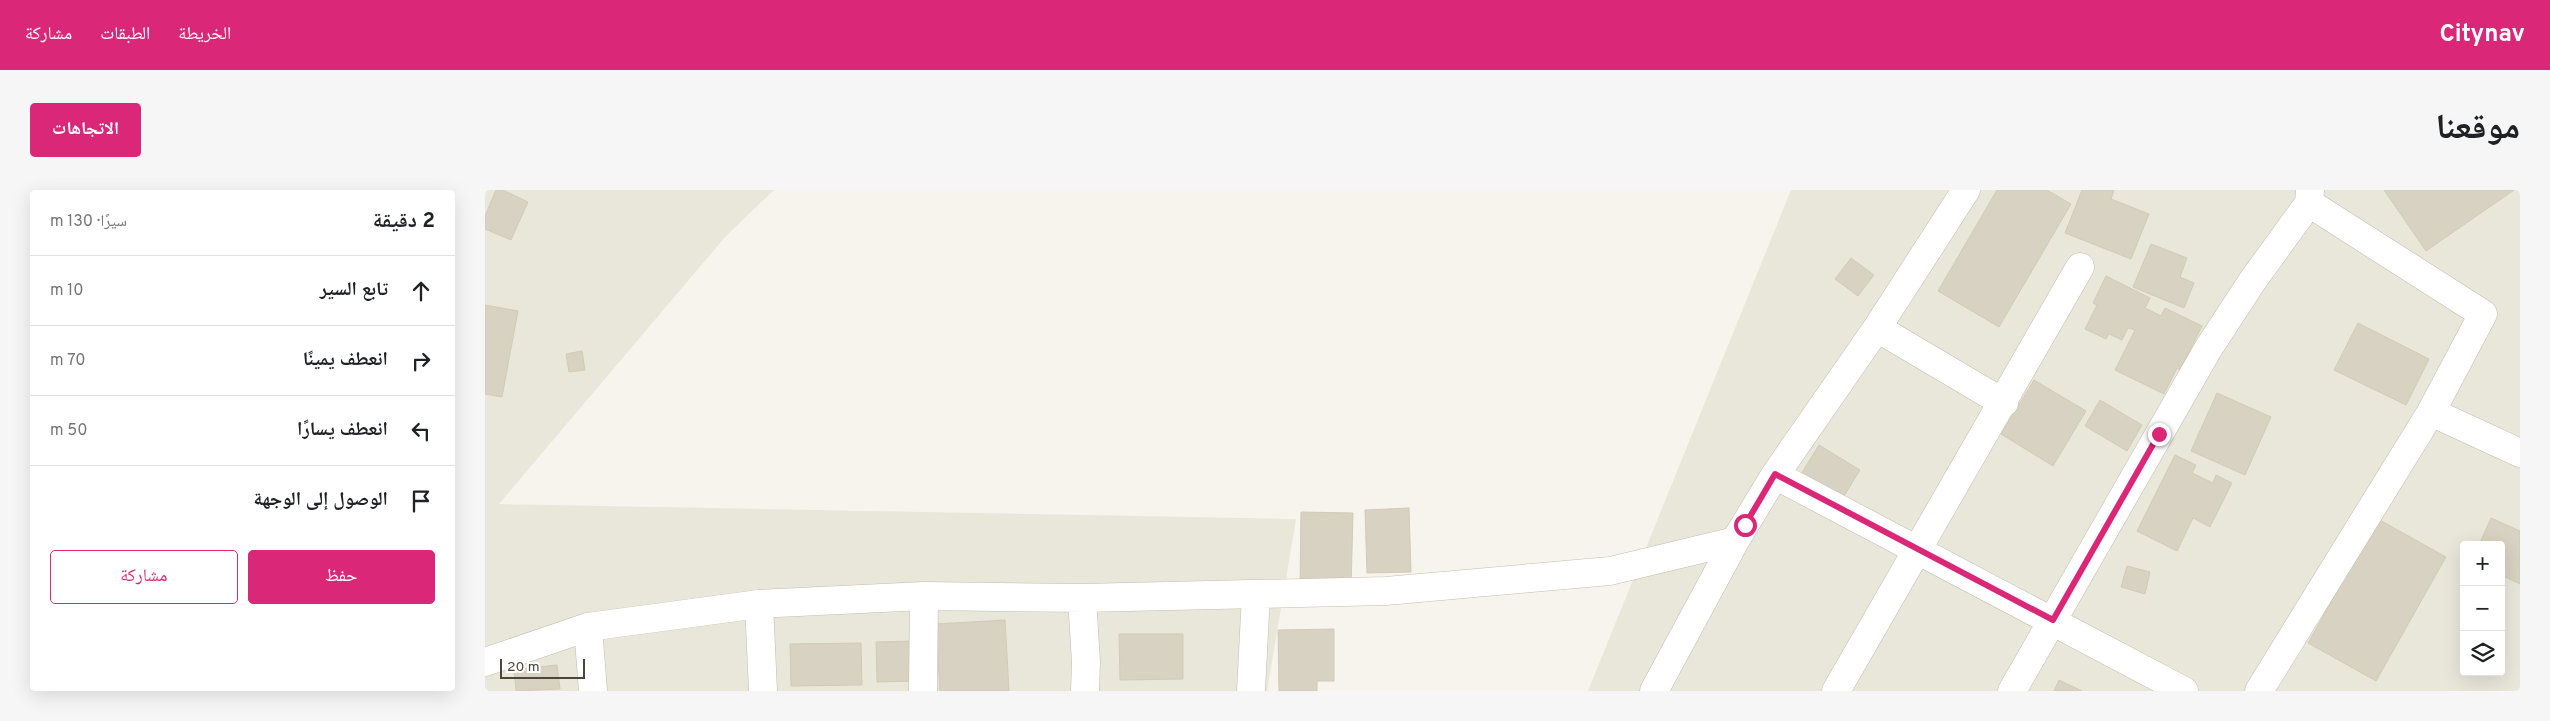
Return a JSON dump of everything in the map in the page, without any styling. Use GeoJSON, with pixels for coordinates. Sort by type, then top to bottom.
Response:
{"type":"FeatureCollection","features":[{"type":"Feature","properties":{"kind":"street"},"geometry":{"type":"LineString","coordinates":[[1654,691],[1735,541],[1775,474],[1877,328],[1966,190]]}},
{"type":"Feature","properties":{"kind":"street"},"geometry":{"type":"LineString","coordinates":[[2012,691],[2208,349],[2309,196],[2483,314],[2431,412],[2259,691]]}},
{"type":"Feature","properties":{"kind":"street"},"geometry":{"type":"LineString","coordinates":[[1835,691],[2004,403],[2080,267]]}},
{"type":"Feature","properties":{"kind":"street"},"geometry":{"type":"LineString","coordinates":[[1877,328],[2004,403]]}},
{"type":"Feature","properties":{"kind":"street"},"geometry":{"type":"LineString","coordinates":[[2431,412],[2520,452]]}},
{"type":"Feature","properties":{"kind":"street"},"geometry":{"type":"LineString","coordinates":[[1775,474],[2184,691]]}},
{"type":"Feature","properties":{"kind":"street"},"geometry":{"type":"LineString","coordinates":[[485,662],[588,627],[759,604],[924,596],[1082,598],[1385,591],[1610,571],[1735,541]]}},
{"type":"Feature","properties":{"kind":"street"},"geometry":{"type":"LineString","coordinates":[[1251,691],[1256,594]]}},
{"type":"Feature","properties":{"kind":"street"},"geometry":{"type":"LineString","coordinates":[[923,691],[924,596]]}},
{"type":"Feature","properties":{"kind":"street"},"geometry":{"type":"LineString","coordinates":[[1082,598],[1086,662],[1085,691]]}},
{"type":"Feature","properties":{"kind":"street"},"geometry":{"type":"LineString","coordinates":[[759,604],[763,691]]}},
{"type":"Feature","properties":{"kind":"street"},"geometry":{"type":"LineString","coordinates":[[588,627],[593,691]]}},
{"type":"Feature","properties":{"kind":"shaded area"},"geometry":{"type":"Polygon","coordinates":[[[485,190],[774,190],[726,236],[499,504],[1296,519],[1267,691],[485,691],[485,190]]]}},
{"type":"Feature","properties":{"kind":"shaded area"},"geometry":{"type":"Polygon","coordinates":[[[1791,190],[2520,190],[2520,691],[1588,691],[1791,190]]]}},
{"type":"Feature","properties":{"kind":"building"},"geometry":{"type":"Polygon","coordinates":[[[496,190],[503,190],[528,202],[511,240],[485,229],[485,216],[496,190]]]}},
{"type":"Feature","properties":{"kind":"building"},"geometry":{"type":"Polygon","coordinates":[[[1997,190],[2047,190],[2071,204],[1999,327],[1938,291],[1997,190]]]}},
{"type":"Feature","properties":{"kind":"building"},"geometry":{"type":"Polygon","coordinates":[[[2082,190],[2114,190],[2111,199],[2149,214],[2131,259],[2065,233],[2082,190]]]}},
{"type":"Feature","properties":{"kind":"building"},"geometry":{"type":"Polygon","coordinates":[[[2384,190],[2514,190],[2426,251],[2384,190]]]}},
{"type":"Feature","properties":{"kind":"building"},"geometry":{"type":"Polygon","coordinates":[[[2151,244],[2187,258],[2180,277],[2194,283],[2184,308],[2133,287],[2151,244]]]}},
{"type":"Feature","properties":{"kind":"building"},"geometry":{"type":"Polygon","coordinates":[[[1851,258],[1874,275],[1858,296],[1835,279],[1851,258]]]}},
{"type":"Feature","properties":{"kind":"building"},"geometry":{"type":"Polygon","coordinates":[[[2106,276],[2150,298],[2145,308],[2161,316],[2165,308],[2202,326],[2180,370],[2177,368],[2164,394],[2115,370],[2135,330],[2128,328],[2122,340],[2109,334],[2106,339],[2085,329],[2097,305],[2093,303],[2106,276]]]}},
{"type":"Feature","properties":{"kind":"building"},"geometry":{"type":"Polygon","coordinates":[[[485,305],[518,311],[502,397],[485,394],[485,305]]]}},
{"type":"Feature","properties":{"kind":"building"},"geometry":{"type":"Polygon","coordinates":[[[2358,323],[2429,359],[2406,405],[2334,370],[2358,323]]]}},
{"type":"Feature","properties":{"kind":"building"},"geometry":{"type":"Polygon","coordinates":[[[582,351],[585,370],[569,372],[566,354],[582,351]]]}},
{"type":"Feature","properties":{"kind":"building"},"geometry":{"type":"Polygon","coordinates":[[[2034,380],[2086,411],[2053,466],[2001,434],[2034,380]]]}},
{"type":"Feature","properties":{"kind":"building"},"geometry":{"type":"Polygon","coordinates":[[[2217,393],[2271,417],[2245,475],[2191,451],[2217,393]]]}},
{"type":"Feature","properties":{"kind":"building"},"geometry":{"type":"Polygon","coordinates":[[[2100,400],[2142,425],[2127,451],[2085,426],[2100,400]]]}},
{"type":"Feature","properties":{"kind":"building"},"geometry":{"type":"Polygon","coordinates":[[[1819,445],[1860,470],[1839,504],[1798,479],[1819,445]]]}},
{"type":"Feature","properties":{"kind":"building"},"geometry":{"type":"Polygon","coordinates":[[[2175,455],[2196,465],[2192,473],[2213,483],[2216,475],[2232,483],[2210,527],[2193,518],[2177,551],[2137,531],[2175,455]]]}},
{"type":"Feature","properties":{"kind":"building"},"geometry":{"type":"Polygon","coordinates":[[[1409,508],[1411,572],[1367,573],[1365,510],[1409,508]]]}},
{"type":"Feature","properties":{"kind":"building"},"geometry":{"type":"Polygon","coordinates":[[[1301,512],[1353,513],[1351,589],[1300,588],[1301,512]]]}},
{"type":"Feature","properties":{"kind":"building"},"geometry":{"type":"Polygon","coordinates":[[[2491,518],[2520,531],[2520,584],[2505,577],[2505,541],[2481,541],[2491,518]]]}},
{"type":"Feature","properties":{"kind":"building"},"geometry":{"type":"Polygon","coordinates":[[[2378,519],[2446,557],[2376,681],[2308,643],[2378,519]]]}},
{"type":"Feature","properties":{"kind":"building"},"geometry":{"type":"Polygon","coordinates":[[[2127,566],[2150,572],[2145,594],[2121,587],[2127,566]]]}},
{"type":"Feature","properties":{"kind":"building"},"geometry":{"type":"Polygon","coordinates":[[[1005,620],[1009,691],[940,691],[936,624],[1005,620]]]}},
{"type":"Feature","properties":{"kind":"building"},"geometry":{"type":"Polygon","coordinates":[[[1334,629],[1334,681],[1317,681],[1317,691],[1279,691],[1278,630],[1334,629]]]}},
{"type":"Feature","properties":{"kind":"building"},"geometry":{"type":"Polygon","coordinates":[[[1119,634],[1183,634],[1183,679],[1120,680],[1119,634]]]}},
{"type":"Feature","properties":{"kind":"building"},"geometry":{"type":"Polygon","coordinates":[[[914,641],[915,681],[877,682],[876,642],[914,641]]]}},
{"type":"Feature","properties":{"kind":"building"},"geometry":{"type":"Polygon","coordinates":[[[861,643],[862,685],[791,686],[790,644],[861,643]]]}},
{"type":"Feature","properties":{"kind":"building"},"geometry":{"type":"Polygon","coordinates":[[[557,665],[560,689],[516,691],[514,669],[557,665]]]}},
{"type":"Feature","properties":{"kind":"building"},"geometry":{"type":"Polygon","coordinates":[[[2059,680],[2082,691],[2054,691],[2059,680]]]}},
{"type":"Feature","properties":{"kind":"route"},"geometry":{"type":"LineString","coordinates":[[1745,525],[1775,474],[2053,620],[2159,434]]}}]}
